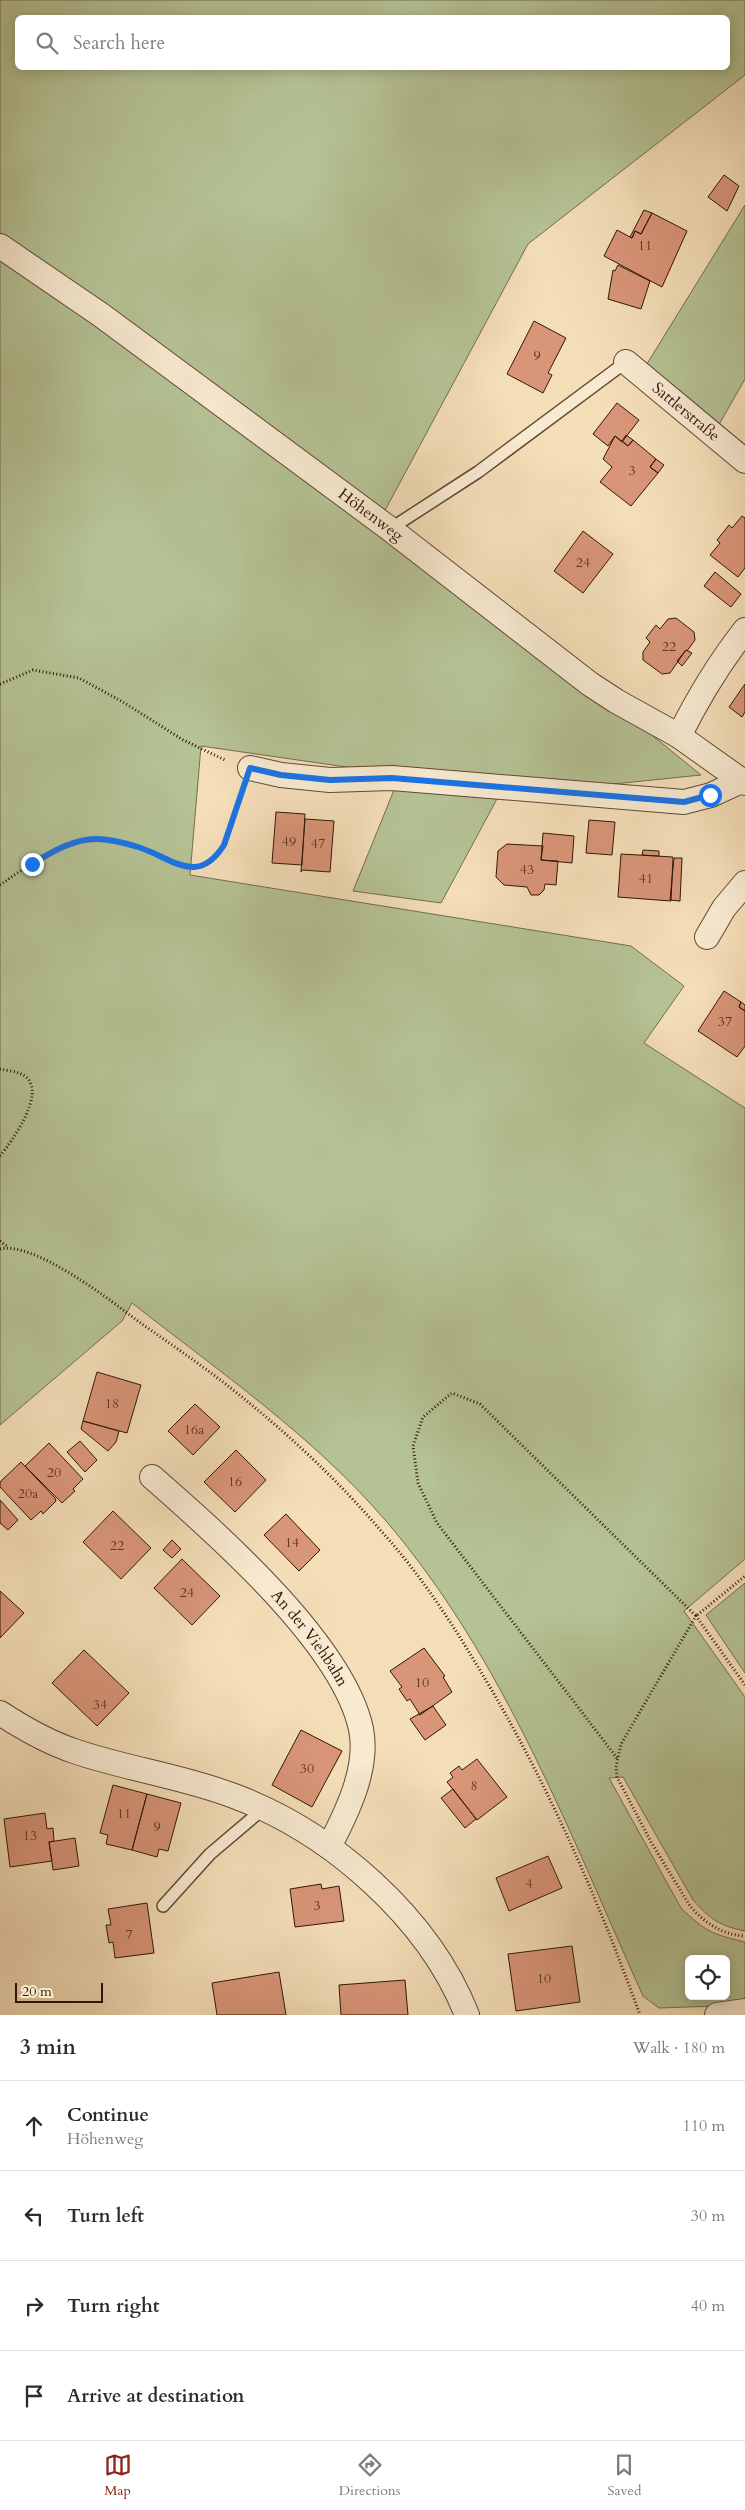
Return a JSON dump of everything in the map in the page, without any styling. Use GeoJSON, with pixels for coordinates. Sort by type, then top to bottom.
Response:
{"type":"FeatureCollection","features":[{"type":"Feature","properties":{"kind":"street","name":"Höhenweg"},"geometry":{"type":"LineString","coordinates":[[0,246],[109,321],[390,529],[590,684],[616,701],[679,736],[743,782]]}},
{"type":"Feature","properties":{"kind":"street","name":"Sattlerstraße"},"geometry":{"type":"LineString","coordinates":[[626,362],[745,462]]}},
{"type":"Feature","properties":{"kind":"street"},"geometry":{"type":"LineString","coordinates":[[679,736],[724,657],[745,630]]}},
{"type":"Feature","properties":{"kind":"street","name":"Höhenweg"},"geometry":{"type":"LineString","coordinates":[[250,768],[288,776],[330,780],[392,778],[684,802],[710,795],[743,782]]}},
{"type":"Feature","properties":{"kind":"street"},"geometry":{"type":"LineString","coordinates":[[707,937],[724,908],[745,883]]}},
{"type":"Feature","properties":{"kind":"street","name":"An der Viehbahn"},"geometry":{"type":"LineString","coordinates":[[152,1477],[243,1561],[293,1615],[329,1663],[348,1696],[361,1730],[360,1761],[352,1803],[330,1845]]}},
{"type":"Feature","properties":{"kind":"street"},"geometry":{"type":"LineString","coordinates":[[0,1713],[25,1730],[74,1751],[234,1796],[287,1820],[330,1845],[394,1904],[437,1955],[461,1997],[468,2015]]}},
{"type":"Feature","properties":{"kind":"street"},"geometry":{"type":"LineString","coordinates":[[717,2015],[745,2011]]}},
{"type":"Feature","properties":{"kind":"lane"},"geometry":{"type":"LineString","coordinates":[[390,529],[478,472],[626,362]]}},
{"type":"Feature","properties":{"kind":"lane"},"geometry":{"type":"LineString","coordinates":[[163,1906],[210,1854],[263,1809]]}},
{"type":"Feature","properties":{"kind":"path"},"geometry":{"type":"LineString","coordinates":[[0,684],[33,670],[79,678],[123,702],[182,740],[220,759],[250,768],[224,845],[217,856],[200,867],[188,868],[139,847],[96,839],[78,842],[56,850],[0,885]]}},
{"type":"Feature","properties":{"kind":"path"},"geometry":{"type":"LineString","coordinates":[[0,1069],[26,1076],[30,1082],[31,1093],[23,1124],[0,1156]]}},
{"type":"Feature","properties":{"kind":"path"},"geometry":{"type":"LineString","coordinates":[[0,1241],[8,1247]]}},
{"type":"Feature","properties":{"kind":"path"},"geometry":{"type":"LineString","coordinates":[[0,1249],[8,1247],[18,1248],[55,1265],[111,1301],[248,1402],[313,1459],[383,1533],[425,1587],[461,1639],[519,1736],[571,1845],[614,1942],[640,2015]]}},
{"type":"Feature","properties":{"kind":"path"},"geometry":{"type":"LineString","coordinates":[[617,1758],[436,1523],[418,1483],[413,1446],[423,1417],[452,1393],[480,1404],[696,1616],[745,1685]]}},
{"type":"Feature","properties":{"kind":"path"},"geometry":{"type":"LineString","coordinates":[[745,1576],[696,1616],[621,1744],[617,1758],[617,1777],[690,1906],[702,1920],[716,1928],[745,1936]]}},
{"type":"Feature","properties":{"kind":"green space"},"geometry":{"type":"Polygon","coordinates":[[[0,0],[745,0],[745,75],[528,244],[382,516],[701,775],[526,793],[201,746],[190,875],[631,946],[684,986],[644,1043],[745,1108],[745,1559],[684,1611],[745,1697],[745,1931],[716,1921],[693,1900],[623,1777],[609,1778],[681,1908],[710,1931],[745,1942],[745,2005],[659,2008],[643,1996],[531,1749],[500,1689],[466,1630],[428,1574],[386,1521],[328,1461],[265,1406],[132,1303],[122,1321],[0,1425],[0,0]]]}},
{"type":"Feature","properties":{"kind":"green space"},"geometry":{"type":"Polygon","coordinates":[[[745,205],[745,379],[717,428],[645,367],[745,205]]]}},
{"type":"Feature","properties":{"kind":"green space"},"geometry":{"type":"Polygon","coordinates":[[[394,790],[498,797],[441,903],[353,891],[394,790]]]}},
{"type":"Feature","properties":{"kind":"green space"},"geometry":{"type":"Polygon","coordinates":[[[745,1583],[745,1673],[706,1615],[745,1583]]]}},
{"type":"Feature","properties":{"kind":"building"},"geometry":{"type":"Polygon","coordinates":[[[724,175],[739,186],[727,211],[708,197],[724,175]]]}},
{"type":"Feature","properties":{"kind":"building"},"geometry":{"type":"Polygon","coordinates":[[[644,210],[652,213],[641,234],[635,231],[632,238],[630,237],[644,210]]]}},
{"type":"Feature","properties":{"kind":"building"},"geometry":{"type":"Polygon","coordinates":[[[652,213],[687,231],[662,287],[604,256],[617,230],[632,238],[635,231],[641,234],[652,213]]]}},
{"type":"Feature","properties":{"kind":"building"},"geometry":{"type":"Polygon","coordinates":[[[618,265],[650,281],[641,309],[608,299],[613,270],[615,271],[618,265]]]}},
{"type":"Feature","properties":{"kind":"building"},"geometry":{"type":"Polygon","coordinates":[[[534,321],[566,338],[548,373],[552,375],[543,393],[507,374],[534,321]]]}},
{"type":"Feature","properties":{"kind":"building"},"geometry":{"type":"Polygon","coordinates":[[[617,403],[639,420],[622,442],[615,436],[608,446],[593,434],[617,403]]]}},
{"type":"Feature","properties":{"kind":"building"},"geometry":{"type":"Polygon","coordinates":[[[626,435],[633,440],[628,446],[622,441],[626,435]]]}},
{"type":"Feature","properties":{"kind":"building"},"geometry":{"type":"Polygon","coordinates":[[[615,436],[628,446],[633,440],[656,459],[650,467],[658,473],[631,506],[600,482],[612,467],[603,459],[615,436]]]}},
{"type":"Feature","properties":{"kind":"building"},"geometry":{"type":"Polygon","coordinates":[[[656,459],[664,465],[658,473],[650,467],[656,459]]]}},
{"type":"Feature","properties":{"kind":"building"},"geometry":{"type":"Polygon","coordinates":[[[742,516],[745,518],[745,568],[738,577],[710,555],[720,543],[717,540],[729,525],[732,528],[742,516]]]}},
{"type":"Feature","properties":{"kind":"building"},"geometry":{"type":"Polygon","coordinates":[[[583,531],[613,554],[583,593],[554,571],[583,531]]]}},
{"type":"Feature","properties":{"kind":"building"},"geometry":{"type":"Polygon","coordinates":[[[715,572],[741,594],[731,607],[704,586],[715,572]]]}},
{"type":"Feature","properties":{"kind":"building"},"geometry":{"type":"Polygon","coordinates":[[[676,618],[694,632],[695,640],[670,673],[662,674],[643,660],[643,652],[650,642],[646,638],[656,625],[660,629],[668,619],[676,618]]]}},
{"type":"Feature","properties":{"kind":"building"},"geometry":{"type":"Polygon","coordinates":[[[686,650],[692,653],[682,666],[677,661],[686,650]]]}},
{"type":"Feature","properties":{"kind":"building"},"geometry":{"type":"Polygon","coordinates":[[[745,684],[745,712],[742,717],[729,707],[745,684]]]}},
{"type":"Feature","properties":{"kind":"building"},"geometry":{"type":"Polygon","coordinates":[[[276,812],[305,814],[302,865],[272,863],[276,812]]]}},
{"type":"Feature","properties":{"kind":"building"},"geometry":{"type":"Polygon","coordinates":[[[305,819],[334,821],[330,872],[302,870],[301,872],[305,819]]]}},
{"type":"Feature","properties":{"kind":"building"},"geometry":{"type":"Polygon","coordinates":[[[589,820],[615,822],[612,855],[586,853],[589,820]]]}},
{"type":"Feature","properties":{"kind":"building"},"geometry":{"type":"Polygon","coordinates":[[[543,833],[574,836],[572,863],[541,860],[543,833]]]}},
{"type":"Feature","properties":{"kind":"building"},"geometry":{"type":"Polygon","coordinates":[[[507,844],[543,846],[541,860],[558,861],[556,885],[545,884],[544,890],[539,895],[531,895],[527,887],[504,885],[496,877],[498,851],[507,844]]]}},
{"type":"Feature","properties":{"kind":"building"},"geometry":{"type":"Polygon","coordinates":[[[643,850],[659,851],[659,856],[642,855],[643,850]]]}},
{"type":"Feature","properties":{"kind":"building"},"geometry":{"type":"Polygon","coordinates":[[[621,854],[673,857],[671,901],[618,897],[621,854]]]}},
{"type":"Feature","properties":{"kind":"building"},"geometry":{"type":"Polygon","coordinates":[[[674,858],[682,858],[680,901],[670,900],[674,858]]]}},
{"type":"Feature","properties":{"kind":"building"},"geometry":{"type":"Polygon","coordinates":[[[724,991],[741,1002],[739,1007],[745,1011],[745,1046],[737,1057],[698,1031],[724,991]]]}},
{"type":"Feature","properties":{"kind":"building"},"geometry":{"type":"Polygon","coordinates":[[[741,1002],[745,1005],[745,1011],[739,1007],[741,1002]]]}},
{"type":"Feature","properties":{"kind":"building"},"geometry":{"type":"Polygon","coordinates":[[[97,1372],[141,1385],[127,1433],[83,1421],[97,1372]]]}},
{"type":"Feature","properties":{"kind":"building"},"geometry":{"type":"Polygon","coordinates":[[[195,1404],[220,1427],[193,1455],[168,1431],[195,1404]]]}},
{"type":"Feature","properties":{"kind":"building"},"geometry":{"type":"Polygon","coordinates":[[[83,1421],[119,1431],[116,1442],[108,1451],[81,1429],[83,1421]]]}},
{"type":"Feature","properties":{"kind":"building"},"geometry":{"type":"Polygon","coordinates":[[[80,1441],[97,1460],[85,1472],[67,1452],[80,1441]]]}},
{"type":"Feature","properties":{"kind":"building"},"geometry":{"type":"Polygon","coordinates":[[[49,1443],[83,1479],[73,1489],[75,1491],[62,1503],[25,1466],[49,1443]]]}},
{"type":"Feature","properties":{"kind":"building"},"geometry":{"type":"Polygon","coordinates":[[[236,1450],[266,1480],[235,1512],[204,1482],[236,1450]]]}},
{"type":"Feature","properties":{"kind":"building"},"geometry":{"type":"Polygon","coordinates":[[[21,1462],[56,1501],[43,1514],[41,1511],[31,1520],[0,1487],[0,1482],[21,1462]]]}},
{"type":"Feature","properties":{"kind":"building"},"geometry":{"type":"Polygon","coordinates":[[[0,1500],[18,1520],[8,1530],[0,1523],[0,1500]]]}},
{"type":"Feature","properties":{"kind":"building"},"geometry":{"type":"Polygon","coordinates":[[[113,1511],[151,1548],[121,1579],[83,1542],[113,1511]]]}},
{"type":"Feature","properties":{"kind":"building"},"geometry":{"type":"Polygon","coordinates":[[[286,1514],[320,1550],[299,1571],[264,1535],[286,1514]]]}},
{"type":"Feature","properties":{"kind":"building"},"geometry":{"type":"Polygon","coordinates":[[[172,1540],[181,1549],[172,1558],[163,1550],[172,1540]]]}},
{"type":"Feature","properties":{"kind":"building"},"geometry":{"type":"Polygon","coordinates":[[[182,1559],[220,1596],[192,1625],[154,1588],[182,1559]]]}},
{"type":"Feature","properties":{"kind":"building"},"geometry":{"type":"Polygon","coordinates":[[[0,1591],[24,1613],[0,1638],[0,1591]]]}},
{"type":"Feature","properties":{"kind":"building"},"geometry":{"type":"Polygon","coordinates":[[[424,1648],[445,1676],[443,1677],[452,1692],[420,1715],[410,1699],[407,1701],[399,1689],[402,1687],[390,1671],[424,1648]]]}},
{"type":"Feature","properties":{"kind":"building"},"geometry":{"type":"Polygon","coordinates":[[[84,1650],[129,1693],[97,1726],[52,1683],[84,1650]]]}},
{"type":"Feature","properties":{"kind":"building"},"geometry":{"type":"Polygon","coordinates":[[[433,1706],[446,1725],[425,1740],[410,1719],[433,1706]]]}},
{"type":"Feature","properties":{"kind":"building"},"geometry":{"type":"Polygon","coordinates":[[[301,1730],[342,1751],[312,1807],[272,1785],[301,1730]]]}},
{"type":"Feature","properties":{"kind":"building"},"geometry":{"type":"Polygon","coordinates":[[[477,1759],[507,1797],[477,1820],[447,1782],[453,1777],[450,1773],[459,1766],[462,1770],[477,1759]]]}},
{"type":"Feature","properties":{"kind":"building"},"geometry":{"type":"Polygon","coordinates":[[[113,1785],[147,1794],[132,1850],[106,1844],[108,1835],[100,1833],[113,1785]]]}},
{"type":"Feature","properties":{"kind":"building"},"geometry":{"type":"Polygon","coordinates":[[[453,1789],[476,1819],[465,1828],[441,1798],[453,1789]]]}},
{"type":"Feature","properties":{"kind":"building"},"geometry":{"type":"Polygon","coordinates":[[[147,1794],[181,1803],[168,1851],[159,1849],[157,1857],[132,1850],[147,1794]]]}},
{"type":"Feature","properties":{"kind":"building"},"geometry":{"type":"Polygon","coordinates":[[[45,1813],[47,1829],[53,1828],[54,1841],[49,1842],[52,1861],[10,1867],[4,1819],[45,1813]]]}},
{"type":"Feature","properties":{"kind":"building"},"geometry":{"type":"Polygon","coordinates":[[[75,1838],[79,1866],[53,1870],[49,1842],[75,1838]]]}},
{"type":"Feature","properties":{"kind":"building"},"geometry":{"type":"Polygon","coordinates":[[[548,1856],[562,1888],[509,1911],[496,1878],[548,1856]]]}},
{"type":"Feature","properties":{"kind":"building"},"geometry":{"type":"Polygon","coordinates":[[[321,1884],[322,1889],[339,1886],[344,1921],[295,1927],[290,1889],[321,1884]]]}},
{"type":"Feature","properties":{"kind":"building"},"geometry":{"type":"Polygon","coordinates":[[[147,1903],[154,1953],[115,1958],[113,1942],[109,1943],[106,1925],[111,1925],[108,1909],[147,1903]]]}},
{"type":"Feature","properties":{"kind":"building"},"geometry":{"type":"Polygon","coordinates":[[[572,1946],[580,2002],[516,2011],[508,1954],[572,1946]]]}},
{"type":"Feature","properties":{"kind":"building"},"geometry":{"type":"Polygon","coordinates":[[[279,1972],[286,2015],[217,2015],[212,1983],[279,1972]]]}},
{"type":"Feature","properties":{"kind":"building"},"geometry":{"type":"Polygon","coordinates":[[[405,1980],[408,2015],[341,2015],[339,1985],[405,1980]]]}},
{"type":"Feature","properties":{"kind":"route"},"geometry":{"type":"LineString","coordinates":[[32,864],[56,850],[78,842],[96,839],[139,847],[188,868],[200,867],[217,856],[224,845],[250,768],[281,775],[330,780],[392,778],[606,794],[684,802],[710,795]]}}]}
